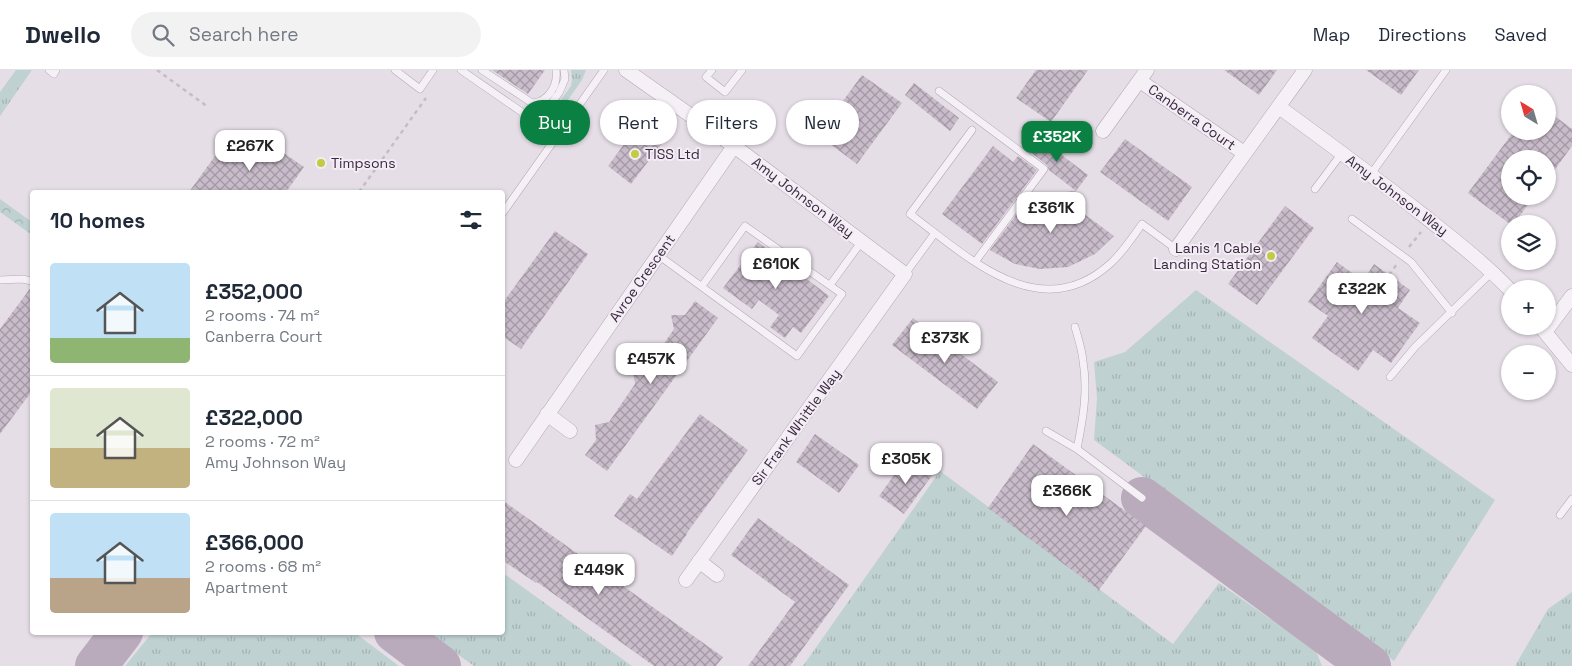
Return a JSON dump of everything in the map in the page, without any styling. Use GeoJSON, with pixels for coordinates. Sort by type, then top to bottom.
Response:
{"type":"FeatureCollection","features":[{"type":"Feature","properties":{"kind":"street","name":"Amy Johnson Way"},"geometry":{"type":"LineString","coordinates":[[626,70],[734,146],[905,274]]}},
{"type":"Feature","properties":{"kind":"street"},"geometry":{"type":"LineString","coordinates":[[1176,249],[1305,70]]}},
{"type":"Feature","properties":{"kind":"street","name":"Canberra Court"},"geometry":{"type":"LineString","coordinates":[[1103,131],[1144,75],[1244,153]]}},
{"type":"Feature","properties":{"kind":"street","name":"Amy Johnson Way"},"geometry":{"type":"LineString","coordinates":[[1278,107],[1342,153],[1465,247],[1501,280]]}},
{"type":"Feature","properties":{"kind":"street","name":"Avroe Crescent"},"geometry":{"type":"LineString","coordinates":[[516,460],[734,146]]}},
{"type":"Feature","properties":{"kind":"street","name":"Sir Frank Whittle Way"},"geometry":{"type":"LineString","coordinates":[[686,580],[905,274]]}},
{"type":"Feature","properties":{"kind":"street"},"geometry":{"type":"LineString","coordinates":[[1556,314],[1572,296]]}},
{"type":"Feature","properties":{"kind":"street"},"geometry":{"type":"LineString","coordinates":[[1548,335],[1572,365]]}},
{"type":"Feature","properties":{"kind":"street"},"geometry":{"type":"LineString","coordinates":[[548,414],[570,431]]}},
{"type":"Feature","properties":{"kind":"street"},"geometry":{"type":"LineString","coordinates":[[699,561],[717,575]]}},
{"type":"Feature","properties":{"kind":"lane"},"geometry":{"type":"LineString","coordinates":[[395,70],[420,89],[433,70]]}},
{"type":"Feature","properties":{"kind":"lane"},"geometry":{"type":"LineString","coordinates":[[461,70],[523,113],[537,114],[547,108],[559,93],[565,79],[564,70]]}},
{"type":"Feature","properties":{"kind":"lane"},"geometry":{"type":"LineString","coordinates":[[482,70],[532,103],[542,101],[552,91],[556,82],[556,70]]}},
{"type":"Feature","properties":{"kind":"lane"},"geometry":{"type":"LineString","coordinates":[[505,210],[604,70]]}},
{"type":"Feature","properties":{"kind":"lane"},"geometry":{"type":"LineString","coordinates":[[712,70],[706,77],[726,92],[742,70]]}},
{"type":"Feature","properties":{"kind":"lane"},"geometry":{"type":"LineString","coordinates":[[1370,174],[1446,70]]}},
{"type":"Feature","properties":{"kind":"lane"},"geometry":{"type":"LineString","coordinates":[[939,91],[1044,169],[975,262]]}},
{"type":"Feature","properties":{"kind":"lane"},"geometry":{"type":"LineString","coordinates":[[972,130],[910,214],[975,262],[1005,280],[1024,287],[1041,290],[1077,284],[1096,275],[1111,263],[1142,224],[1176,249]]}},
{"type":"Feature","properties":{"kind":"lane"},"geometry":{"type":"LineString","coordinates":[[1315,189],[1342,153]]}},
{"type":"Feature","properties":{"kind":"lane"},"geometry":{"type":"LineString","coordinates":[[1352,219],[1411,262],[1452,313]]}},
{"type":"Feature","properties":{"kind":"lane"},"geometry":{"type":"LineString","coordinates":[[658,255],[797,356],[842,294],[745,226],[702,286]]}},
{"type":"Feature","properties":{"kind":"lane"},"geometry":{"type":"LineString","coordinates":[[905,274],[935,233]]}},
{"type":"Feature","properties":{"kind":"lane"},"geometry":{"type":"LineString","coordinates":[[830,285],[862,241]]}},
{"type":"Feature","properties":{"kind":"lane"},"geometry":{"type":"LineString","coordinates":[[1390,377],[1416,347],[1493,271]]}},
{"type":"Feature","properties":{"kind":"lane"},"geometry":{"type":"LineString","coordinates":[[0,280],[22,278],[30,281]]}},
{"type":"Feature","properties":{"kind":"lane"},"geometry":{"type":"LineString","coordinates":[[1075,327],[1083,359],[1086,385],[1077,449]]}},
{"type":"Feature","properties":{"kind":"lane"},"geometry":{"type":"LineString","coordinates":[[1046,431],[1077,449],[1142,498]]}},
{"type":"Feature","properties":{"kind":"lane"},"geometry":{"type":"LineString","coordinates":[[1560,515],[1572,499]]}},
{"type":"Feature","properties":{"kind":"path"},"geometry":{"type":"LineString","coordinates":[[157,70],[208,107]]}},
{"type":"Feature","properties":{"kind":"path"},"geometry":{"type":"LineString","coordinates":[[360,190],[428,95]]}},
{"type":"Feature","properties":{"kind":"green space"},"geometry":{"type":"Polygon","coordinates":[[[16,70],[32,70],[0,116],[0,92],[16,70]]]}},
{"type":"Feature","properties":{"kind":"green space"},"geometry":{"type":"Polygon","coordinates":[[[571,70],[586,70],[582,80],[568,100],[561,100],[571,86],[571,70]]]}},
{"type":"Feature","properties":{"kind":"green space"},"geometry":{"type":"Polygon","coordinates":[[[0,199],[30,221],[30,234],[0,212],[0,199]]]}},
{"type":"Feature","properties":{"kind":"green space"},"geometry":{"type":"Polygon","coordinates":[[[1196,290],[1495,500],[1394,661],[1094,440],[1097,398],[1094,362],[1125,352],[1196,290]]]}},
{"type":"Feature","properties":{"kind":"green space"},"geometry":{"type":"Polygon","coordinates":[[[940,471],[1173,644],[1219,583],[1316,651],[1322,666],[803,666],[940,471]]]}},
{"type":"Feature","properties":{"kind":"green space"},"geometry":{"type":"Polygon","coordinates":[[[505,574],[632,666],[474,666],[431,635],[505,635],[505,574]]]}},
{"type":"Feature","properties":{"kind":"green space"},"geometry":{"type":"Polygon","coordinates":[[[1572,592],[1572,666],[1515,666],[1548,609],[1572,592]]]}},
{"type":"Feature","properties":{"kind":"green space"},"geometry":{"type":"Polygon","coordinates":[[[150,635],[358,635],[399,666],[125,666],[150,635]]]}},
{"type":"Feature","properties":{"kind":"building"},"geometry":{"type":"Polygon","coordinates":[[[492,70],[545,70],[528,94],[492,70]]]}},
{"type":"Feature","properties":{"kind":"building"},"geometry":{"type":"Polygon","coordinates":[[[1036,70],[1088,70],[1051,122],[1016,98],[1036,70]]]}},
{"type":"Feature","properties":{"kind":"building"},"geometry":{"type":"Polygon","coordinates":[[[1224,70],[1277,70],[1259,95],[1224,70]]]}},
{"type":"Feature","properties":{"kind":"building"},"geometry":{"type":"Polygon","coordinates":[[[1366,70],[1419,70],[1401,95],[1366,70]]]}},
{"type":"Feature","properties":{"kind":"building"},"geometry":{"type":"Polygon","coordinates":[[[862,75],[902,103],[857,164],[831,145],[859,145],[859,100],[844,100],[862,75]]]}},
{"type":"Feature","properties":{"kind":"building"},"geometry":{"type":"Polygon","coordinates":[[[914,83],[959,118],[950,131],[905,95],[914,83]]]}},
{"type":"Feature","properties":{"kind":"building"},"geometry":{"type":"Polygon","coordinates":[[[1556,117],[1572,129],[1572,146],[1556,168],[1556,150],[1501,150],[1501,205],[1528,205],[1520,215],[1501,215],[1501,217],[1468,193],[1507,140],[1556,140],[1556,117]]]}},
{"type":"Feature","properties":{"kind":"building"},"geometry":{"type":"Polygon","coordinates":[[[1034,134],[1088,175],[1076,191],[1024,147],[1034,134]]]}},
{"type":"Feature","properties":{"kind":"building"},"geometry":{"type":"Polygon","coordinates":[[[1125,139],[1192,187],[1168,221],[1100,172],[1125,139]]]}},
{"type":"Feature","properties":{"kind":"building"},"geometry":{"type":"Polygon","coordinates":[[[272,145],[304,167],[287,190],[190,190],[215,156],[272,145]]]}},
{"type":"Feature","properties":{"kind":"building","name":"TISS Ltd"},"geometry":{"type":"Polygon","coordinates":[[[624,145],[661,145],[631,184],[608,166],[624,145]]]}},
{"type":"Feature","properties":{"kind":"building"},"geometry":{"type":"Polygon","coordinates":[[[993,146],[1013,162],[1018,156],[1037,170],[982,244],[942,214],[993,146]]]}},
{"type":"Feature","properties":{"kind":"building"},"geometry":{"type":"Polygon","coordinates":[[[1076,191],[1068,202],[1114,236],[1095,254],[1068,267],[1040,269],[1015,264],[990,250],[1030,196],[1076,191]]]}},
{"type":"Feature","properties":{"kind":"building","name":"Lanis 1 Cable Landing Station"},"geometry":{"type":"Polygon","coordinates":[[[1285,206],[1314,228],[1257,305],[1228,284],[1285,206]]]}},
{"type":"Feature","properties":{"kind":"building"},"geometry":{"type":"Polygon","coordinates":[[[555,231],[588,254],[521,349],[505,338],[505,300],[555,231]]]}},
{"type":"Feature","properties":{"kind":"building"},"geometry":{"type":"Polygon","coordinates":[[[758,242],[829,296],[801,333],[793,327],[785,338],[770,327],[779,315],[759,300],[752,309],[723,288],[758,242]]]}},
{"type":"Feature","properties":{"kind":"building"},"geometry":{"type":"Polygon","coordinates":[[[1337,262],[1363,281],[1374,264],[1410,290],[1398,308],[1420,323],[1391,363],[1373,350],[1358,371],[1312,338],[1328,316],[1308,302],[1337,262]]]}},
{"type":"Feature","properties":{"kind":"building"},"geometry":{"type":"Polygon","coordinates":[[[30,289],[30,394],[0,434],[0,329],[30,289]]]}},
{"type":"Feature","properties":{"kind":"building"},"geometry":{"type":"Polygon","coordinates":[[[695,301],[718,318],[607,471],[585,455],[596,440],[595,425],[609,422],[635,384],[633,371],[646,369],[674,329],[671,315],[685,315],[695,301]]]}},
{"type":"Feature","properties":{"kind":"building"},"geometry":{"type":"Polygon","coordinates":[[[913,318],[998,382],[977,409],[892,345],[913,318]]]}},
{"type":"Feature","properties":{"kind":"building"},"geometry":{"type":"Polygon","coordinates":[[[700,414],[748,450],[672,556],[614,516],[630,494],[637,499],[700,414]]]}},
{"type":"Feature","properties":{"kind":"building"},"geometry":{"type":"Polygon","coordinates":[[[815,434],[859,465],[839,493],[796,462],[815,434]]]}},
{"type":"Feature","properties":{"kind":"building"},"geometry":{"type":"Polygon","coordinates":[[[1033,444],[1146,526],[1099,590],[988,508],[1033,444]]]}},
{"type":"Feature","properties":{"kind":"building"},"geometry":{"type":"Polygon","coordinates":[[[908,456],[933,474],[904,514],[879,496],[908,456]]]}},
{"type":"Feature","properties":{"kind":"building"},"geometry":{"type":"Polygon","coordinates":[[[505,502],[723,657],[716,666],[654,666],[505,562],[505,502]]]}},
{"type":"Feature","properties":{"kind":"building"},"geometry":{"type":"Polygon","coordinates":[[[758,518],[849,585],[790,666],[748,666],[795,602],[731,555],[758,518]]]}},
{"type":"Feature","properties":{"kind":"taxiway"},"geometry":{"type":"LineString","coordinates":[[1142,498],[1370,666]]}},
{"type":"Feature","properties":{"kind":"taxiway"},"geometry":{"type":"LineString","coordinates":[[96,666],[120,635]]}},
{"type":"Feature","properties":{"kind":"taxiway"},"geometry":{"type":"LineString","coordinates":[[399,635],[440,666]]}},
{"type":"Feature","properties":{"kind":"place","name":"TISS Ltd"},"geometry":{"type":"Point","coordinates":[635,154]}},
{"type":"Feature","properties":{"kind":"place","name":"Timpsons"},"geometry":{"type":"Point","coordinates":[321,163]}},
{"type":"Feature","properties":{"kind":"place","name":"Lanis 1 Cable Landing Station"},"geometry":{"type":"Point","coordinates":[1271,256]}}]}
